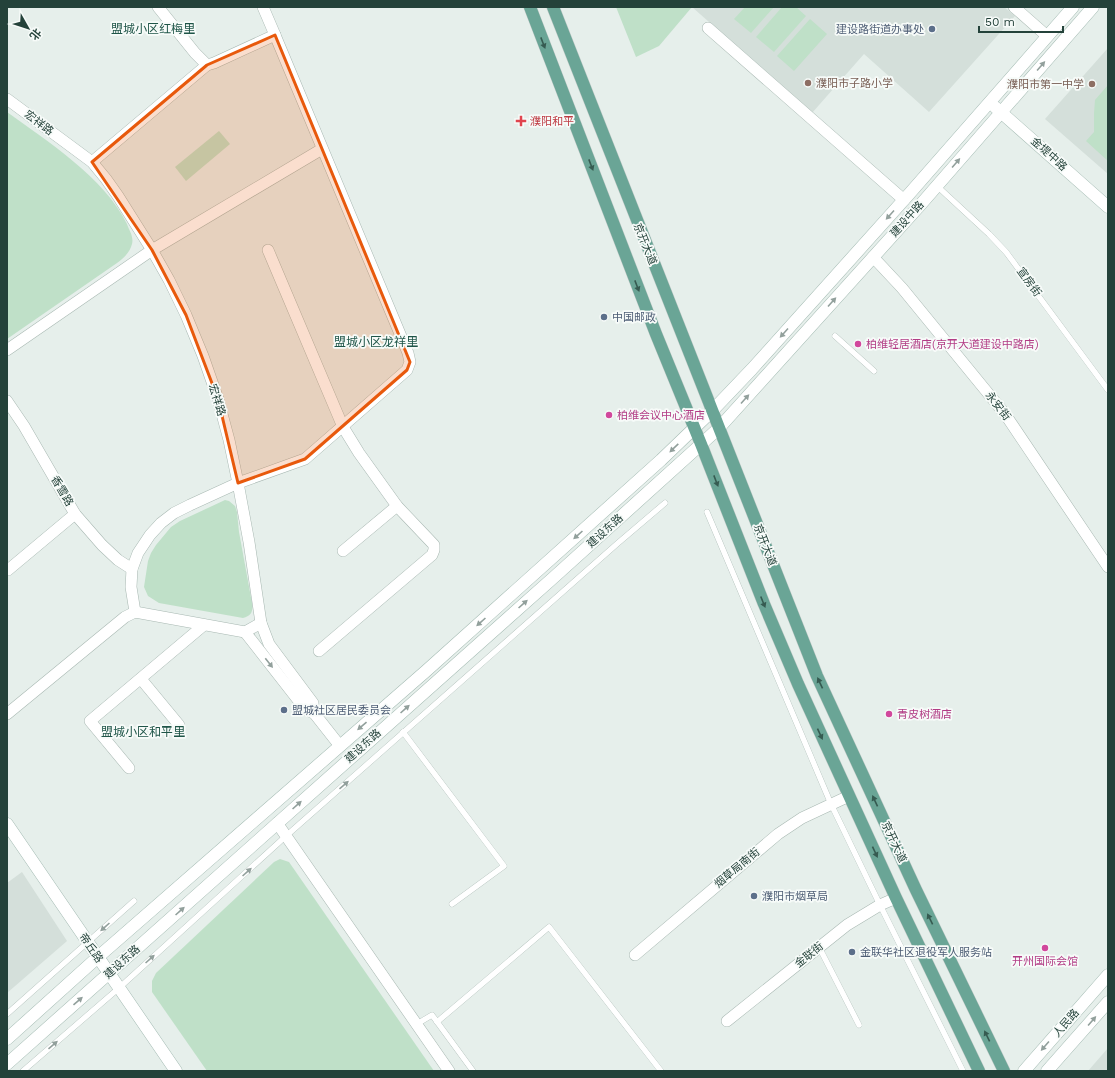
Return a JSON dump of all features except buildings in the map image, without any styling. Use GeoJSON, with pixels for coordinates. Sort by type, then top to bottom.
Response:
{"type":"FeatureCollection","features":[{"type":"Feature","properties":{"kind":"main road","name":"京开大道"},"geometry":{"type":"LineString","coordinates":[[530,7],[656,334],[702,444],[788,662],[896,898],[979,1071]]}},
{"type":"Feature","properties":{"kind":"main road","name":"京开大道"},"geometry":{"type":"LineString","coordinates":[[552,7],[817,676],[913,883],[1004,1071]]}},
{"type":"Feature","properties":{"kind":"main road","name":"建设中路"},"geometry":{"type":"LineString","coordinates":[[712,411],[752,369],[904,200],[1073,7]]}},
{"type":"Feature","properties":{"kind":"main road","name":"建设中路"},"geometry":{"type":"LineString","coordinates":[[719,428],[937,186],[1093,7]]}},
{"type":"Feature","properties":{"kind":"main road","name":"金堤中路"},"geometry":{"type":"LineString","coordinates":[[990,102],[1108,206]]}},
{"type":"Feature","properties":{"kind":"main road","name":"建设东路"},"geometry":{"type":"LineString","coordinates":[[7,1039],[98,957],[543,567],[661,460],[712,411]]}},
{"type":"Feature","properties":{"kind":"main road","name":"建设东路"},"geometry":{"type":"LineString","coordinates":[[7,1064],[719,428]]}},
{"type":"Feature","properties":{"kind":"main road","name":"帝丘路"},"geometry":{"type":"LineString","coordinates":[[7,824],[176,1071]]}},
{"type":"Feature","properties":{"kind":"main road","name":"人民路"},"geometry":{"type":"LineString","coordinates":[[1024,1071],[1108,975]]}},
{"type":"Feature","properties":{"kind":"main road","name":"人民路"},"geometry":{"type":"LineString","coordinates":[[1047,1071],[1108,1002]]}},
{"type":"Feature","properties":{"kind":"street"},"geometry":{"type":"LineString","coordinates":[[158,7],[195,53],[207,64]]}},
{"type":"Feature","properties":{"kind":"street"},"geometry":{"type":"LineString","coordinates":[[135,612],[131,587],[132,568],[138,553],[150,535],[161,523],[174,513],[238,483],[306,459],[407,370],[410,362],[408,353],[263,7]]}},
{"type":"Feature","properties":{"kind":"street"},"geometry":{"type":"LineString","coordinates":[[1014,7],[1047,36]]}},
{"type":"Feature","properties":{"kind":"street"},"geometry":{"type":"LineString","coordinates":[[708,28],[904,200]]}},
{"type":"Feature","properties":{"kind":"street"},"geometry":{"type":"LineString","coordinates":[[92,162],[207,64],[275,35]]}},
{"type":"Feature","properties":{"kind":"street","name":"宏祥路"},"geometry":{"type":"LineString","coordinates":[[7,99],[92,162],[118,196],[169,280],[186,315],[218,398],[238,483],[249,542],[261,622],[269,644],[313,703],[314,713],[340,746]]}},
{"type":"Feature","properties":{"kind":"street"},"geometry":{"type":"LineString","coordinates":[[7,350],[152,250],[322,149]]}},
{"type":"Feature","properties":{"kind":"street"},"geometry":{"type":"LineString","coordinates":[[268,250],[342,427],[397,506],[434,545],[432,555],[319,651]]}},
{"type":"Feature","properties":{"kind":"street","name":"永安街"},"geometry":{"type":"LineString","coordinates":[[873,257],[902,288],[1005,414],[1108,567]]}},
{"type":"Feature","properties":{"kind":"street","name":"香雪路"},"geometry":{"type":"LineString","coordinates":[[7,401],[24,426],[75,514],[102,545],[118,560],[132,568]]}},
{"type":"Feature","properties":{"kind":"street"},"geometry":{"type":"LineString","coordinates":[[343,551],[397,506]]}},
{"type":"Feature","properties":{"kind":"street"},"geometry":{"type":"LineString","coordinates":[[7,568],[8,570],[75,514]]}},
{"type":"Feature","properties":{"kind":"street"},"geometry":{"type":"LineString","coordinates":[[7,714],[125,617],[135,612],[245,632],[261,622]]}},
{"type":"Feature","properties":{"kind":"street"},"geometry":{"type":"LineString","coordinates":[[129,768],[90,721],[204,625]]}},
{"type":"Feature","properties":{"kind":"street"},"geometry":{"type":"LineString","coordinates":[[245,632],[306,710],[314,713]]}},
{"type":"Feature","properties":{"kind":"street"},"geometry":{"type":"LineString","coordinates":[[141,679],[179,725]]}},
{"type":"Feature","properties":{"kind":"street","name":"烟草局南街"},"geometry":{"type":"LineString","coordinates":[[635,955],[778,834],[802,818],[849,796]]}},
{"type":"Feature","properties":{"kind":"street"},"geometry":{"type":"LineString","coordinates":[[278,823],[449,1071]]}},
{"type":"Feature","properties":{"kind":"street","name":"金联街"},"geometry":{"type":"LineString","coordinates":[[727,1021],[846,925],[880,905],[896,898]]}},
{"type":"Feature","properties":{"kind":"lane","name":"宣房街"},"geometry":{"type":"LineString","coordinates":[[937,186],[990,234],[1006,252],[1108,390]]}},
{"type":"Feature","properties":{"kind":"lane"},"geometry":{"type":"LineString","coordinates":[[834,336],[874,371]]}},
{"type":"Feature","properties":{"kind":"lane"},"geometry":{"type":"LineString","coordinates":[[23,1071],[119,988],[286,836],[665,503]]}},
{"type":"Feature","properties":{"kind":"lane"},"geometry":{"type":"LineString","coordinates":[[707,512],[831,804],[963,1071]]}},
{"type":"Feature","properties":{"kind":"lane"},"geometry":{"type":"LineString","coordinates":[[404,732],[504,866],[452,904]]}},
{"type":"Feature","properties":{"kind":"lane"},"geometry":{"type":"LineString","coordinates":[[7,1014],[134,902]]}},
{"type":"Feature","properties":{"kind":"lane"},"geometry":{"type":"LineString","coordinates":[[438,1022],[549,927],[661,1071]]}},
{"type":"Feature","properties":{"kind":"lane"},"geometry":{"type":"LineString","coordinates":[[819,948],[858,1025]]}},
{"type":"Feature","properties":{"kind":"lane"},"geometry":{"type":"LineString","coordinates":[[417,1024],[432,1015],[473,1071]]}},
{"type":"Feature","properties":{"kind":"highlighted area"},"geometry":{"type":"Polygon","coordinates":[[[275,35],[410,362],[407,370],[305,459],[238,483],[218,399],[186,315],[152,250],[92,162],[207,65],[275,35]]]}},
{"type":"Feature","properties":{"kind":"shaded area"},"geometry":{"type":"Polygon","coordinates":[[[692,7],[1004,7],[1015,16],[929,112],[864,54],[812,113],[692,7]]]}},
{"type":"Feature","properties":{"kind":"shaded area","name":"濮阳市第一中学"},"geometry":{"type":"Polygon","coordinates":[[[1108,48],[1108,174],[1045,119],[1108,48]]]}},
{"type":"Feature","properties":{"kind":"shaded area"},"geometry":{"type":"Polygon","coordinates":[[[22,872],[67,941],[7,993],[7,883],[22,872]]]}},
{"type":"Feature","properties":{"kind":"shaded area"},"geometry":{"type":"Polygon","coordinates":[[[1108,1048],[1108,1071],[1088,1071],[1108,1048]]]}},
{"type":"Feature","properties":{"kind":"green space"},"geometry":{"type":"Polygon","coordinates":[[[616,7],[692,7],[659,46],[636,57],[616,7]]]}},
{"type":"Feature","properties":{"kind":"green space"},"geometry":{"type":"Polygon","coordinates":[[[745,7],[774,7],[751,33],[734,19],[745,7]]]}},
{"type":"Feature","properties":{"kind":"green space"},"geometry":{"type":"Polygon","coordinates":[[[782,7],[796,7],[806,16],[774,52],[756,37],[782,7]]]}},
{"type":"Feature","properties":{"kind":"green space"},"geometry":{"type":"Polygon","coordinates":[[[810,19],[827,34],[794,71],[777,56],[810,19]]]}},
{"type":"Feature","properties":{"kind":"green space"},"geometry":{"type":"Polygon","coordinates":[[[1108,85],[1108,161],[1086,141],[1094,132],[1095,100],[1108,85]]]}},
{"type":"Feature","properties":{"kind":"green space"},"geometry":{"type":"Polygon","coordinates":[[[7,112],[57,148],[105,191],[127,224],[132,236],[132,241],[128,252],[120,261],[7,339],[7,112]]]}},
{"type":"Feature","properties":{"kind":"green space"},"geometry":{"type":"Polygon","coordinates":[[[219,131],[230,144],[186,181],[175,167],[219,131]]]}},
{"type":"Feature","properties":{"kind":"green space"},"geometry":{"type":"Polygon","coordinates":[[[225,500],[229,501],[235,506],[237,512],[239,532],[252,603],[252,611],[250,614],[243,618],[159,603],[148,596],[144,587],[148,561],[156,545],[171,527],[180,521],[225,500]]]}},
{"type":"Feature","properties":{"kind":"green space"},"geometry":{"type":"Polygon","coordinates":[[[280,859],[289,862],[434,1071],[207,1071],[152,992],[152,981],[156,973],[274,862],[280,859]]]}},
{"type":"Feature","properties":{"kind":"place","name":"建设路街道办事处"},"geometry":{"type":"Point","coordinates":[932,29]}},
{"type":"Feature","properties":{"kind":"place","name":"濮阳市子路小学"},"geometry":{"type":"Point","coordinates":[808,83]}},
{"type":"Feature","properties":{"kind":"place","name":"濮阳市第一中学"},"geometry":{"type":"Point","coordinates":[1092,84]}},
{"type":"Feature","properties":{"kind":"place","name":"濮阳和平"},"geometry":{"type":"Point","coordinates":[521,121]}},
{"type":"Feature","properties":{"kind":"place","name":"中国邮政"},"geometry":{"type":"Point","coordinates":[604,317]}},
{"type":"Feature","properties":{"kind":"place","name":"柏维轻居酒店(京开大道建设中路店)"},"geometry":{"type":"Point","coordinates":[858,344]}},
{"type":"Feature","properties":{"kind":"place","name":"柏维会议中心酒店"},"geometry":{"type":"Point","coordinates":[609,415]}},
{"type":"Feature","properties":{"kind":"place","name":"盟城社区居民委员会"},"geometry":{"type":"Point","coordinates":[284,710]}},
{"type":"Feature","properties":{"kind":"place","name":"青皮树酒店"},"geometry":{"type":"Point","coordinates":[889,714]}},
{"type":"Feature","properties":{"kind":"place","name":"濮阳市烟草局"},"geometry":{"type":"Point","coordinates":[754,896]}},
{"type":"Feature","properties":{"kind":"place","name":"开州国际会馆"},"geometry":{"type":"Point","coordinates":[1045,948]}},
{"type":"Feature","properties":{"kind":"place","name":"金联华社区退役军人服务站"},"geometry":{"type":"Point","coordinates":[852,952]}},
{"type":"Feature","properties":{"kind":"district","name":"盟城小区红梅里"},"geometry":{"type":"Point","coordinates":[153,29]}},
{"type":"Feature","properties":{"kind":"district","name":"盟城小区龙祥里"},"geometry":{"type":"Point","coordinates":[376,342]}},
{"type":"Feature","properties":{"kind":"district","name":"盟城小区和平里"},"geometry":{"type":"Point","coordinates":[143,732]}}]}
